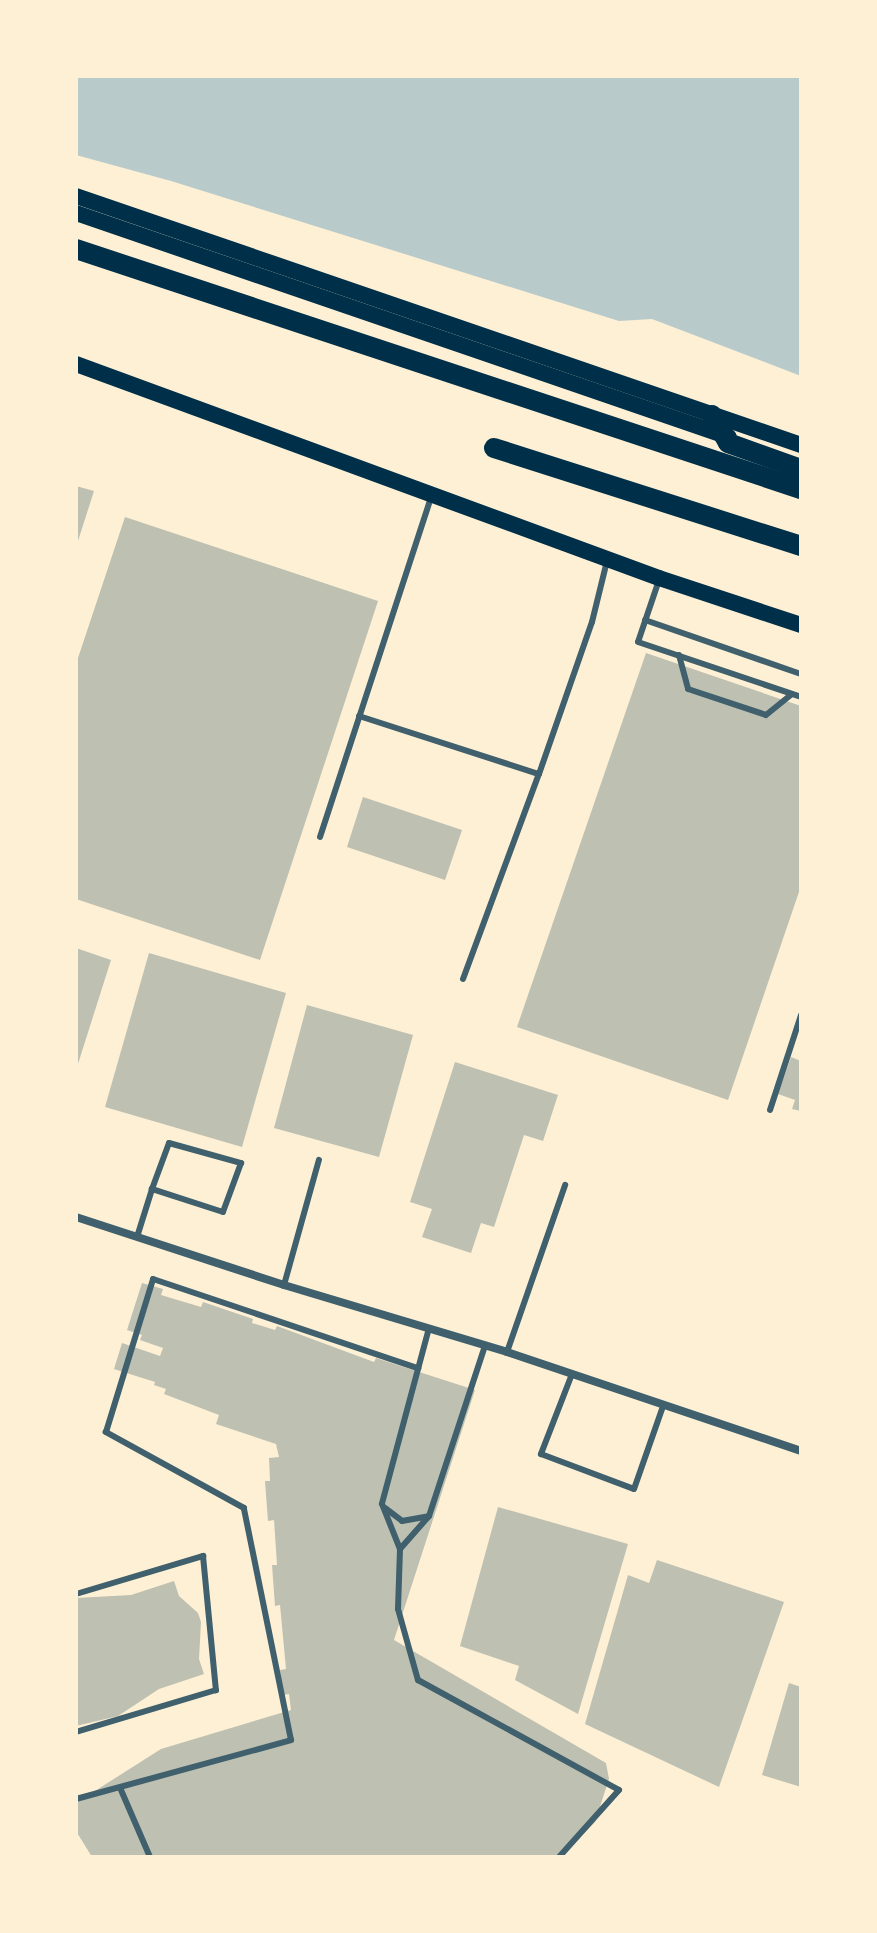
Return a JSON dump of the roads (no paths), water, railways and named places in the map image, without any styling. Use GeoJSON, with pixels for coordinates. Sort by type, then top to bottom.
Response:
{"type":"FeatureCollection","features":[{"type":"Feature","properties":{"kind":"main road"},"geometry":{"type":"LineString","coordinates":[[76,196],[801,445]]}},
{"type":"Feature","properties":{"kind":"main road"},"geometry":{"type":"LineString","coordinates":[[76,213],[801,462]]}},
{"type":"Feature","properties":{"kind":"main road"},"geometry":{"type":"LineString","coordinates":[[76,249],[801,489]]}},
{"type":"Feature","properties":{"kind":"main road"},"geometry":{"type":"LineString","coordinates":[[76,364],[659,578],[801,625]]}},
{"type":"Feature","properties":{"kind":"main road"},"geometry":{"type":"LineString","coordinates":[[712,415],[728,443],[801,469]]}},
{"type":"Feature","properties":{"kind":"main road"},"geometry":{"type":"LineString","coordinates":[[494,448],[801,546]]}},
{"type":"Feature","properties":{"kind":"street"},"geometry":{"type":"LineString","coordinates":[[76,1217],[284,1285],[507,1352],[801,1451]]}},
{"type":"Feature","properties":{"kind":"lane"},"geometry":{"type":"LineString","coordinates":[[320,837],[432,494]]}},
{"type":"Feature","properties":{"kind":"lane"},"geometry":{"type":"LineString","coordinates":[[463,979],[592,622],[608,558]]}},
{"type":"Feature","properties":{"kind":"lane"},"geometry":{"type":"LineString","coordinates":[[659,578],[638,642],[801,697]]}},
{"type":"Feature","properties":{"kind":"lane"},"geometry":{"type":"LineString","coordinates":[[645,620],[801,674]]}},
{"type":"Feature","properties":{"kind":"lane"},"geometry":{"type":"LineString","coordinates":[[679,655],[688,689],[766,715],[792,694]]}},
{"type":"Feature","properties":{"kind":"lane"},"geometry":{"type":"LineString","coordinates":[[359,716],[539,774]]}},
{"type":"Feature","properties":{"kind":"lane"},"geometry":{"type":"LineString","coordinates":[[770,1110],[801,1015]]}},
{"type":"Feature","properties":{"kind":"lane"},"geometry":{"type":"LineString","coordinates":[[137,1237],[152,1189],[169,1143],[241,1163],[223,1212],[152,1189]]}},
{"type":"Feature","properties":{"kind":"lane"},"geometry":{"type":"LineString","coordinates":[[284,1285],[319,1160]]}},
{"type":"Feature","properties":{"kind":"lane"},"geometry":{"type":"LineString","coordinates":[[507,1352],[565,1185]]}},
{"type":"Feature","properties":{"kind":"lane"},"geometry":{"type":"LineString","coordinates":[[76,1799],[121,1790],[291,1740],[244,1508],[106,1432],[153,1279],[418,1368]]}},
{"type":"Feature","properties":{"kind":"lane"},"geometry":{"type":"LineString","coordinates":[[429,1328],[382,1504],[400,1549],[398,1609],[418,1680],[619,1790],[559,1857]]}},
{"type":"Feature","properties":{"kind":"lane"},"geometry":{"type":"LineString","coordinates":[[400,1549],[429,1516],[485,1346]]}},
{"type":"Feature","properties":{"kind":"lane"},"geometry":{"type":"LineString","coordinates":[[572,1374],[541,1454],[634,1489],[663,1406]]}},
{"type":"Feature","properties":{"kind":"lane"},"geometry":{"type":"LineString","coordinates":[[382,1504],[402,1521],[429,1516]]}},
{"type":"Feature","properties":{"kind":"lane"},"geometry":{"type":"LineString","coordinates":[[76,1594],[203,1556],[216,1690],[76,1732]]}},
{"type":"Feature","properties":{"kind":"lane"},"geometry":{"type":"LineString","coordinates":[[121,1790],[150,1857]]}}]}
